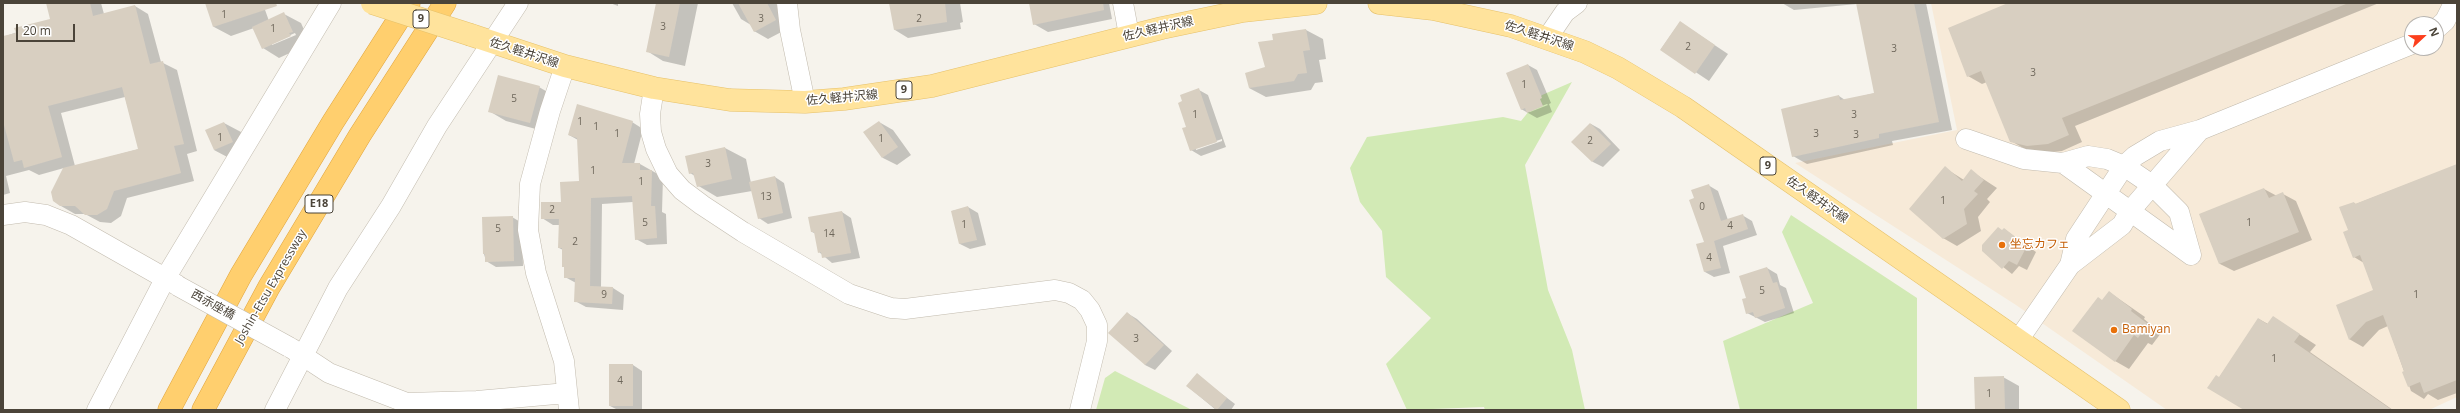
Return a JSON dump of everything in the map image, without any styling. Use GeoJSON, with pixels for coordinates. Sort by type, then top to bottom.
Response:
{"type":"FeatureCollection","features":[{"type":"Feature","properties":{"kind":"highway"},"geometry":{"type":"LineString","coordinates":[[334,122],[397,3]]}},
{"type":"Feature","properties":{"kind":"highway","name":"E18"},"geometry":{"type":"LineString","coordinates":[[168,410],[241,275],[408,3]]}},
{"type":"Feature","properties":{"kind":"highway","name":"Joshin-Etsu Expressway"},"geometry":{"type":"LineString","coordinates":[[202,410],[273,281],[360,135],[445,3]]}},
{"type":"Feature","properties":{"kind":"main road","name":"佐久軽井沢線"},"geometry":{"type":"LineString","coordinates":[[372,3],[565,66],[654,88],[730,100],[805,102],[850,98],[932,86],[1130,35],[1243,11],[1316,3]]}},
{"type":"Feature","properties":{"kind":"main road","name":"佐久軽井沢線"},"geometry":{"type":"LineString","coordinates":[[1379,3],[1404,5],[1469,15],[1548,37],[1585,52],[1652,87],[2019,339],[2119,410]]}},
{"type":"Feature","properties":{"kind":"street"},"geometry":{"type":"LineString","coordinates":[[97,410],[172,282],[331,3]]}},
{"type":"Feature","properties":{"kind":"street"},"geometry":{"type":"LineString","coordinates":[[275,410],[296,351],[338,288],[518,3]]}},
{"type":"Feature","properties":{"kind":"street"},"geometry":{"type":"LineString","coordinates":[[787,3],[790,30],[805,102]]}},
{"type":"Feature","properties":{"kind":"street"},"geometry":{"type":"LineString","coordinates":[[1123,3],[1130,35]]}},
{"type":"Feature","properties":{"kind":"street"},"geometry":{"type":"LineString","coordinates":[[1548,37],[1565,12],[1577,3]]}},
{"type":"Feature","properties":{"kind":"street"},"geometry":{"type":"LineString","coordinates":[[2444,22],[2454,3]]}},
{"type":"Feature","properties":{"kind":"street"},"geometry":{"type":"LineString","coordinates":[[2070,265],[2076,239],[2124,166],[2135,156],[2160,141],[2200,130],[2404,47]]}},
{"type":"Feature","properties":{"kind":"street"},"geometry":{"type":"LineString","coordinates":[[565,66],[550,111],[530,184],[528,230],[536,273],[564,361],[568,401]]}},
{"type":"Feature","properties":{"kind":"street"},"geometry":{"type":"LineString","coordinates":[[654,88],[650,114],[651,132],[656,150],[668,174],[682,190],[743,232],[849,294],[891,308],[904,309],[1055,290],[1069,293],[1082,300],[1090,310],[1097,325],[1097,341],[1080,410]]}},
{"type":"Feature","properties":{"kind":"street"},"geometry":{"type":"LineString","coordinates":[[2019,339],[2070,265],[2122,225],[2130,211],[2200,130]]}},
{"type":"Feature","properties":{"kind":"street"},"geometry":{"type":"LineString","coordinates":[[1966,139],[2024,159],[2063,163],[2088,156],[2107,159],[2124,166],[2152,185],[2179,212],[2191,255],[2063,163]]}},
{"type":"Feature","properties":{"kind":"street","name":"西赤座橋"},"geometry":{"type":"LineString","coordinates":[[3,215],[25,212],[46,215],[71,225],[296,351],[329,373],[407,403],[491,400],[568,401]]}},
{"type":"Feature","properties":{"kind":"shaded area"},"geometry":{"type":"Polygon","coordinates":[[[1931,3],[2457,3],[2457,397],[2429,410],[2167,410],[2016,305],[1795,163],[1957,130],[1931,3]]]}},
{"type":"Feature","properties":{"kind":"green space"},"geometry":{"type":"Polygon","coordinates":[[[1572,82],[1525,165],[1548,290],[1572,350],[1585,410],[1485,410],[1484,407],[1407,410],[1386,364],[1431,318],[1386,277],[1382,231],[1360,202],[1350,168],[1367,137],[1503,117],[1521,121],[1542,95],[1572,82]]]}},
{"type":"Feature","properties":{"kind":"green space"},"geometry":{"type":"Polygon","coordinates":[[[1791,215],[1917,298],[1917,410],[1740,410],[1723,341],[1813,303],[1782,232],[1791,215]]]}},
{"type":"Feature","properties":{"kind":"green space"},"geometry":{"type":"Polygon","coordinates":[[[1115,371],[1192,410],[1096,410],[1105,378],[1115,371]]]}},
{"type":"Feature","properties":{"kind":"building"},"geometry":{"type":"Polygon","coordinates":[[[46,3],[90,3],[93,16],[135,5],[150,64],[163,61],[184,144],[174,146],[181,173],[114,191],[107,209],[97,215],[85,215],[75,206],[60,206],[53,201],[51,192],[63,168],[138,149],[122,87],[48,106],[62,157],[24,168],[22,160],[14,162],[3,121],[3,36],[16,33],[14,28],[50,19],[46,3]]]}},
{"type":"Feature","properties":{"kind":"building"},"geometry":{"type":"Polygon","coordinates":[[[205,3],[276,3],[277,6],[213,27],[205,3]]]}},
{"type":"Feature","properties":{"kind":"building"},"geometry":{"type":"Polygon","coordinates":[[[656,3],[680,3],[669,57],[646,52],[656,3]]]}},
{"type":"Feature","properties":{"kind":"building"},"geometry":{"type":"Polygon","coordinates":[[[738,3],[767,3],[776,20],[754,32],[738,3]]]}},
{"type":"Feature","properties":{"kind":"building"},"geometry":{"type":"Polygon","coordinates":[[[889,3],[945,3],[947,22],[894,30],[889,3]]]}},
{"type":"Feature","properties":{"kind":"building"},"geometry":{"type":"Polygon","coordinates":[[[1029,3],[1103,3],[1104,10],[1033,25],[1029,3]]]}},
{"type":"Feature","properties":{"kind":"building"},"geometry":{"type":"Polygon","coordinates":[[[1856,3],[1914,3],[1939,122],[1879,134],[1879,138],[1792,157],[1781,109],[1839,95],[1840,100],[1874,93],[1856,3]]]}},
{"type":"Feature","properties":{"kind":"building"},"geometry":{"type":"Polygon","coordinates":[[[2008,3],[2346,4],[2062,118],[2069,135],[2048,144],[2027,146],[2010,142],[1981,71],[1967,77],[1948,28],[2008,3]]]}},
{"type":"Feature","properties":{"kind":"building"},"geometry":{"type":"Polygon","coordinates":[[[284,12],[293,32],[289,33],[291,36],[262,49],[252,27],[284,12]]]}},
{"type":"Feature","properties":{"kind":"building"},"geometry":{"type":"Polygon","coordinates":[[[1680,21],[1715,45],[1695,74],[1660,50],[1680,21]]]}},
{"type":"Feature","properties":{"kind":"building"},"geometry":{"type":"Polygon","coordinates":[[[1306,29],[1310,50],[1303,51],[1307,73],[1298,74],[1294,81],[1249,88],[1245,73],[1265,67],[1258,42],[1273,40],[1272,34],[1306,29]]]}},
{"type":"Feature","properties":{"kind":"building"},"geometry":{"type":"Polygon","coordinates":[[[1528,64],[1542,98],[1540,99],[1543,106],[1527,113],[1525,108],[1521,110],[1506,73],[1528,64]]]}},
{"type":"Feature","properties":{"kind":"building"},"geometry":{"type":"Polygon","coordinates":[[[498,75],[540,86],[530,123],[488,112],[498,75]]]}},
{"type":"Feature","properties":{"kind":"building"},"geometry":{"type":"Polygon","coordinates":[[[1199,88],[1217,142],[1190,151],[1182,128],[1186,127],[1178,103],[1182,101],[1180,95],[1199,88]]]}},
{"type":"Feature","properties":{"kind":"building"},"geometry":{"type":"Polygon","coordinates":[[[577,104],[633,121],[622,163],[640,163],[640,170],[652,170],[651,206],[655,206],[657,238],[635,240],[632,196],[591,198],[590,286],[613,287],[612,304],[574,302],[575,278],[564,278],[564,267],[562,267],[562,248],[558,248],[559,219],[541,219],[541,202],[561,202],[560,182],[579,181],[577,138],[568,135],[577,104]]]}},
{"type":"Feature","properties":{"kind":"building"},"geometry":{"type":"Polygon","coordinates":[[[879,121],[898,147],[882,158],[863,132],[879,121]]]}},
{"type":"Feature","properties":{"kind":"building"},"geometry":{"type":"Polygon","coordinates":[[[224,122],[233,142],[214,150],[205,130],[224,122]]]}},
{"type":"Feature","properties":{"kind":"building"},"geometry":{"type":"Polygon","coordinates":[[[1590,123],[1611,144],[1592,162],[1571,142],[1590,123]]]}},
{"type":"Feature","properties":{"kind":"building"},"geometry":{"type":"Polygon","coordinates":[[[725,147],[732,179],[697,187],[693,173],[689,174],[685,156],[725,147]]]}},
{"type":"Feature","properties":{"kind":"building"},"geometry":{"type":"Polygon","coordinates":[[[2457,164],[2457,380],[2424,393],[2420,382],[2408,387],[2402,372],[2404,371],[2383,315],[2366,322],[2349,340],[2336,305],[2373,290],[2360,255],[2353,258],[2343,232],[2348,230],[2339,207],[2354,202],[2355,204],[2457,164]]]}},
{"type":"Feature","properties":{"kind":"building"},"geometry":{"type":"Polygon","coordinates":[[[1945,166],[1962,181],[1971,169],[1984,180],[1974,191],[1978,194],[1964,209],[1967,224],[1943,239],[1909,209],[1945,166]]]}},
{"type":"Feature","properties":{"kind":"building"},"geometry":{"type":"Polygon","coordinates":[[[775,176],[783,213],[758,219],[749,182],[775,176]]]}},
{"type":"Feature","properties":{"kind":"building"},"geometry":{"type":"Polygon","coordinates":[[[1709,184],[1721,221],[1743,214],[1748,229],[1714,241],[1721,268],[1704,272],[1696,244],[1704,242],[1689,200],[1694,198],[1691,190],[1709,184]]]}},
{"type":"Feature","properties":{"kind":"building"},"geometry":{"type":"Polygon","coordinates":[[[2264,188],[2269,198],[2283,192],[2299,232],[2219,264],[2199,214],[2264,188]]]}},
{"type":"Feature","properties":{"kind":"building"},"geometry":{"type":"Polygon","coordinates":[[[968,206],[977,240],[959,244],[951,211],[968,206]]]}},
{"type":"Feature","properties":{"kind":"building"},"geometry":{"type":"Polygon","coordinates":[[[842,211],[851,253],[822,258],[821,252],[818,253],[814,232],[811,232],[808,217],[842,211]]]}},
{"type":"Feature","properties":{"kind":"building"},"geometry":{"type":"Polygon","coordinates":[[[513,216],[514,261],[485,262],[485,254],[483,254],[482,217],[513,216]]]}},
{"type":"Feature","properties":{"kind":"building"},"geometry":{"type":"Polygon","coordinates":[[[1998,227],[2002,230],[2004,228],[2027,246],[2017,265],[2009,261],[2002,269],[1982,251],[1982,245],[1998,227]]]}},
{"type":"Feature","properties":{"kind":"building"},"geometry":{"type":"Polygon","coordinates":[[[1767,267],[1773,283],[1777,282],[1785,308],[1755,318],[1753,312],[1746,314],[1742,299],[1746,298],[1739,276],[1767,267]]]}},
{"type":"Feature","properties":{"kind":"building"},"geometry":{"type":"Polygon","coordinates":[[[2109,291],[2148,324],[2138,338],[2134,335],[2115,362],[2072,331],[2098,297],[2102,300],[2109,291]]]}},
{"type":"Feature","properties":{"kind":"building"},"geometry":{"type":"Polygon","coordinates":[[[1127,312],[1164,345],[1145,365],[1108,333],[1127,312]]]}},
{"type":"Feature","properties":{"kind":"building"},"geometry":{"type":"Polygon","coordinates":[[[2273,316],[2300,334],[2294,342],[2392,410],[2244,410],[2207,388],[2216,375],[2219,377],[2258,318],[2267,324],[2273,316]]]}},
{"type":"Feature","properties":{"kind":"building"},"geometry":{"type":"Polygon","coordinates":[[[609,364],[633,364],[633,406],[609,406],[609,364]]]}},
{"type":"Feature","properties":{"kind":"building"},"geometry":{"type":"Polygon","coordinates":[[[1197,373],[1227,398],[1217,410],[1186,386],[1197,373]]]}},
{"type":"Feature","properties":{"kind":"building"},"geometry":{"type":"Polygon","coordinates":[[[2004,376],[2005,410],[1975,410],[1974,377],[2004,376]]]}},
{"type":"Feature","properties":{"kind":"place","name":"坐忘カフェ"},"geometry":{"type":"Point","coordinates":[2002,245]}},
{"type":"Feature","properties":{"kind":"place","name":"Bamiyan"},"geometry":{"type":"Point","coordinates":[2114,330]}}]}
